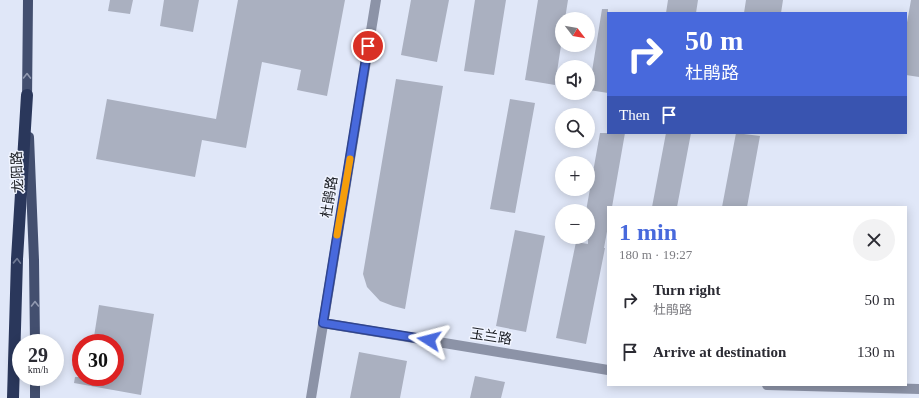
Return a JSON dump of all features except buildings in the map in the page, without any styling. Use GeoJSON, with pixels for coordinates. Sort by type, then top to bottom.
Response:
{"type":"FeatureCollection","features":[{"type":"Feature","properties":{"kind":"highway"},"geometry":{"type":"LineString","coordinates":[[13,398],[17,259],[27,95]]}},
{"type":"Feature","properties":{"kind":"main road","name":"龙阳路"},"geometry":{"type":"LineString","coordinates":[[28,0],[27,95],[34,260],[35,334]]}},
{"type":"Feature","properties":{"kind":"main road"},"geometry":{"type":"LineString","coordinates":[[35,386],[35,398]]}},
{"type":"Feature","properties":{"kind":"street","name":"杜鹃路"},"geometry":{"type":"LineString","coordinates":[[311,398],[376,0]]}},
{"type":"Feature","properties":{"kind":"street","name":"玉兰路"},"geometry":{"type":"LineString","coordinates":[[323,323],[607,370]]}},
{"type":"Feature","properties":{"kind":"street"},"geometry":{"type":"LineString","coordinates":[[805,386],[919,389]]}},
{"type":"Feature","properties":{"kind":"slow traffic"},"geometry":{"type":"LineString","coordinates":[[337,235],[350,159]]}},
{"type":"Feature","properties":{"kind":"route"},"geometry":{"type":"LineString","coordinates":[[368,46],[323,323],[429,340]]}}]}
